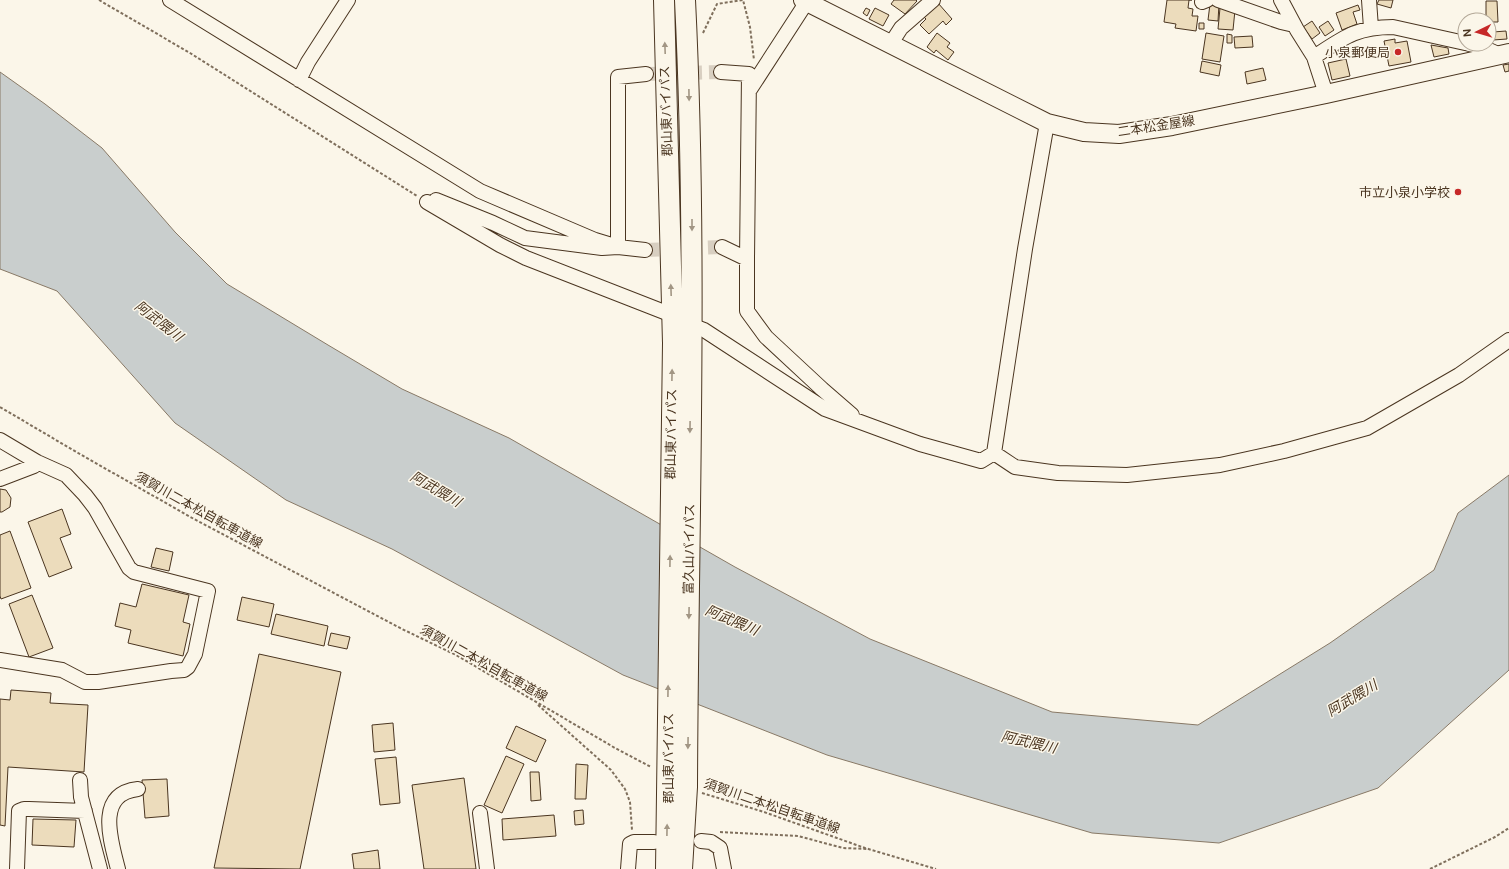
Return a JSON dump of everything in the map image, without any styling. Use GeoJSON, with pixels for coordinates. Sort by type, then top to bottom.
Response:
{"type":"FeatureCollection","features":[{"type":"Feature","properties":{"kind":"highway","name":"郡山東バイパス"},"geometry":{"type":"LineString","coordinates":[[664,0],[673,343],[661,764],[666,869]]}},
{"type":"Feature","properties":{"kind":"highway","name":"郡山東バイパス"},"geometry":{"type":"LineString","coordinates":[[685,0],[692,204],[691,325]]}},
{"type":"Feature","properties":{"kind":"highway","name":"富久山バイパス"},"geometry":{"type":"LineString","coordinates":[[682,869],[687,787],[691,325]]}},
{"type":"Feature","properties":{"kind":"main road","name":"二本松金屋線"},"geometry":{"type":"LineString","coordinates":[[806,1],[890,45],[1047,123],[1084,132],[1119,134],[1172,126],[1326,94],[1505,54]]}},
{"type":"Feature","properties":{"kind":"street"},"geometry":{"type":"LineString","coordinates":[[170,0],[480,191],[595,240],[618,247]]}},
{"type":"Feature","properties":{"kind":"street"},"geometry":{"type":"LineString","coordinates":[[299,80],[308,62],[348,0]]}},
{"type":"Feature","properties":{"kind":"street"},"geometry":{"type":"LineString","coordinates":[[890,45],[902,28],[932,0]]}},
{"type":"Feature","properties":{"kind":"street"},"geometry":{"type":"LineString","coordinates":[[1218,0],[1281,22],[1294,25]]}},
{"type":"Feature","properties":{"kind":"street"},"geometry":{"type":"LineString","coordinates":[[1281,0],[1294,25],[1314,57],[1326,94]]}},
{"type":"Feature","properties":{"kind":"street"},"geometry":{"type":"LineString","coordinates":[[1369,0],[1371,28]]}},
{"type":"Feature","properties":{"kind":"street"},"geometry":{"type":"LineString","coordinates":[[748,93],[806,1]]}},
{"type":"Feature","properties":{"kind":"street"},"geometry":{"type":"LineString","coordinates":[[1314,57],[1347,35],[1371,28],[1393,27],[1457,41]]}},
{"type":"Feature","properties":{"kind":"street"},"geometry":{"type":"LineString","coordinates":[[721,72],[750,74],[748,93],[747,311],[766,337],[859,422]]}},
{"type":"Feature","properties":{"kind":"street"},"geometry":{"type":"LineString","coordinates":[[618,247],[618,77],[646,74]]}},
{"type":"Feature","properties":{"kind":"street"},"geometry":{"type":"LineString","coordinates":[[691,325],[704,330],[825,409],[920,444],[981,461],[994,453],[1025,249],[1047,123]]}},
{"type":"Feature","properties":{"kind":"street"},"geometry":{"type":"LineString","coordinates":[[427,202],[437,200],[525,238],[602,248],[618,247],[645,250]]}},
{"type":"Feature","properties":{"kind":"street"},"geometry":{"type":"LineString","coordinates":[[427,202],[500,245],[526,258],[672,315]]}},
{"type":"Feature","properties":{"kind":"street"},"geometry":{"type":"LineString","coordinates":[[722,247],[747,259]]}},
{"type":"Feature","properties":{"kind":"street"},"geometry":{"type":"LineString","coordinates":[[994,453],[1015,467],[1058,473],[1127,475],[1220,464],[1284,451],[1367,428],[1459,375],[1509,340]]}},
{"type":"Feature","properties":{"kind":"street"},"geometry":{"type":"LineString","coordinates":[[0,440],[37,462],[66,475],[95,508],[129,568],[134,572],[208,591],[195,654],[188,667],[184,670],[98,682],[85,682],[62,670],[0,660]]}},
{"type":"Feature","properties":{"kind":"street"},"geometry":{"type":"LineString","coordinates":[[0,479],[34,466],[37,462]]}},
{"type":"Feature","properties":{"kind":"street"},"geometry":{"type":"LineString","coordinates":[[80,780],[85,811],[100,869]]}},
{"type":"Feature","properties":{"kind":"street"},"geometry":{"type":"LineString","coordinates":[[118,869],[108,828],[110,812],[116,798],[122,793],[138,789]]}},
{"type":"Feature","properties":{"kind":"street"},"geometry":{"type":"LineString","coordinates":[[17,869],[19,811],[29,808],[85,811]]}},
{"type":"Feature","properties":{"kind":"street"},"geometry":{"type":"LineString","coordinates":[[480,813],[487,869]]}},
{"type":"Feature","properties":{"kind":"street"},"geometry":{"type":"LineString","coordinates":[[701,841],[711,842],[720,848],[724,869]]}},
{"type":"Feature","properties":{"kind":"street"},"geometry":{"type":"LineString","coordinates":[[628,869],[630,844],[634,842],[654,842]]}},
{"type":"Feature","properties":{"kind":"path"},"geometry":{"type":"LineString","coordinates":[[99,0],[190,53],[427,202]]}},
{"type":"Feature","properties":{"kind":"path"},"geometry":{"type":"LineString","coordinates":[[700,38],[717,4],[743,0],[750,27],[754,66],[750,74]]}},
{"type":"Feature","properties":{"kind":"path","name":"須賀川二本松自転車道線"},"geometry":{"type":"LineString","coordinates":[[0,407],[78,454],[194,519],[402,629],[456,655],[534,701],[661,764]]}},
{"type":"Feature","properties":{"kind":"path"},"geometry":{"type":"LineString","coordinates":[[534,701],[611,770],[625,789],[630,802],[633,837]]}},
{"type":"Feature","properties":{"kind":"path","name":"須賀川二本松自転車道線"},"geometry":{"type":"LineString","coordinates":[[687,787],[871,849],[936,869]]}},
{"type":"Feature","properties":{"kind":"path"},"geometry":{"type":"LineString","coordinates":[[1430,869],[1481,845],[1509,828]]}},
{"type":"Feature","properties":{"kind":"path"},"geometry":{"type":"LineString","coordinates":[[715,833],[721,832],[798,836],[843,848],[871,849]]}},
{"type":"Feature","properties":{"kind":"water","name":"阿武隈川"},"geometry":{"type":"Polygon","coordinates":[[[0,72],[45,104],[102,148],[175,232],[227,284],[402,389],[509,438],[735,567],[870,639],[1052,712],[1198,725],[1330,643],[1434,570],[1458,513],[1509,475],[1509,670],[1378,788],[1219,843],[1092,833],[827,755],[623,675],[392,549],[286,500],[175,423],[57,291],[0,269],[0,72]]]}},
{"type":"Feature","properties":{"kind":"building"},"geometry":{"type":"Polygon","coordinates":[[[894,0],[917,1],[905,14],[891,4],[894,0]]]}},
{"type":"Feature","properties":{"kind":"building"},"geometry":{"type":"Polygon","coordinates":[[[1167,0],[1189,0],[1188,8],[1193,9],[1192,16],[1198,16],[1196,31],[1175,28],[1176,24],[1164,22],[1167,0]]]}},
{"type":"Feature","properties":{"kind":"building"},"geometry":{"type":"Polygon","coordinates":[[[1379,0],[1393,0],[1391,8],[1377,4],[1379,0]]]}},
{"type":"Feature","properties":{"kind":"building"},"geometry":{"type":"Polygon","coordinates":[[[1486,1],[1497,1],[1498,22],[1497,12],[1486,12],[1486,1]]]}},
{"type":"Feature","properties":{"kind":"building"},"geometry":{"type":"Polygon","coordinates":[[[938,3],[952,19],[946,25],[943,21],[929,34],[920,25],[926,19],[923,16],[938,3]]]}},
{"type":"Feature","properties":{"kind":"building"},"geometry":{"type":"Polygon","coordinates":[[[1210,4],[1219,4],[1218,21],[1208,20],[1210,4]]]}},
{"type":"Feature","properties":{"kind":"building"},"geometry":{"type":"Polygon","coordinates":[[[1358,5],[1360,10],[1353,12],[1357,24],[1342,30],[1336,13],[1358,5]]]}},
{"type":"Feature","properties":{"kind":"building"},"geometry":{"type":"Polygon","coordinates":[[[866,8],[870,10],[867,16],[863,13],[866,8]]]}},
{"type":"Feature","properties":{"kind":"building"},"geometry":{"type":"Polygon","coordinates":[[[875,8],[889,15],[883,26],[869,19],[875,8]]]}},
{"type":"Feature","properties":{"kind":"building"},"geometry":{"type":"Polygon","coordinates":[[[1220,8],[1235,10],[1233,30],[1218,29],[1220,8]]]}},
{"type":"Feature","properties":{"kind":"building"},"geometry":{"type":"Polygon","coordinates":[[[1312,21],[1320,33],[1312,39],[1303,27],[1312,21]]]}},
{"type":"Feature","properties":{"kind":"building"},"geometry":{"type":"Polygon","coordinates":[[[1328,21],[1334,30],[1325,36],[1319,27],[1328,21]]]}},
{"type":"Feature","properties":{"kind":"building"},"geometry":{"type":"Polygon","coordinates":[[[1199,23],[1204,23],[1204,29],[1199,29],[1199,23]]]}},
{"type":"Feature","properties":{"kind":"building"},"geometry":{"type":"Polygon","coordinates":[[[1506,31],[1507,39],[1497,40],[1497,32],[1506,31]]]}},
{"type":"Feature","properties":{"kind":"building"},"geometry":{"type":"Polygon","coordinates":[[[937,33],[950,43],[947,47],[954,52],[948,60],[936,50],[934,53],[927,47],[937,33]]]}},
{"type":"Feature","properties":{"kind":"building"},"geometry":{"type":"Polygon","coordinates":[[[1206,33],[1224,36],[1220,62],[1202,59],[1206,33]]]}},
{"type":"Feature","properties":{"kind":"building"},"geometry":{"type":"Polygon","coordinates":[[[1227,34],[1232,35],[1232,43],[1227,43],[1227,34]]]}},
{"type":"Feature","properties":{"kind":"building"},"geometry":{"type":"Polygon","coordinates":[[[1252,36],[1253,47],[1235,48],[1234,37],[1252,36]]]}},
{"type":"Feature","properties":{"kind":"building"},"geometry":{"type":"Polygon","coordinates":[[[1395,39],[1395,43],[1407,41],[1411,62],[1389,66],[1384,41],[1395,39]]]}},
{"type":"Feature","properties":{"kind":"building"},"geometry":{"type":"Polygon","coordinates":[[[1431,45],[1448,48],[1449,54],[1434,57],[1431,45]]]}},
{"type":"Feature","properties":{"kind":"building"},"geometry":{"type":"Polygon","coordinates":[[[1346,50],[1347,56],[1340,57],[1338,51],[1346,50]]]}},
{"type":"Feature","properties":{"kind":"building"},"geometry":{"type":"Polygon","coordinates":[[[1346,59],[1350,76],[1332,80],[1328,63],[1346,59]]]}},
{"type":"Feature","properties":{"kind":"building"},"geometry":{"type":"Polygon","coordinates":[[[1202,61],[1221,65],[1219,76],[1200,72],[1202,61]]]}},
{"type":"Feature","properties":{"kind":"building"},"geometry":{"type":"Polygon","coordinates":[[[1509,64],[1509,71],[1505,72],[1503,65],[1509,64]]]}},
{"type":"Feature","properties":{"kind":"building"},"geometry":{"type":"Polygon","coordinates":[[[1263,68],[1266,80],[1247,84],[1245,72],[1263,68]]]}},
{"type":"Feature","properties":{"kind":"building"},"geometry":{"type":"Polygon","coordinates":[[[0,489],[6,490],[11,498],[10,507],[2,512],[0,512],[0,489]]]}},
{"type":"Feature","properties":{"kind":"building"},"geometry":{"type":"Polygon","coordinates":[[[62,509],[71,534],[60,538],[72,568],[49,577],[28,522],[62,509]]]}},
{"type":"Feature","properties":{"kind":"building"},"geometry":{"type":"Polygon","coordinates":[[[10,531],[31,588],[1,599],[0,535],[10,531]]]}},
{"type":"Feature","properties":{"kind":"building"},"geometry":{"type":"Polygon","coordinates":[[[156,548],[173,552],[169,571],[151,567],[156,548]]]}},
{"type":"Feature","properties":{"kind":"building"},"geometry":{"type":"Polygon","coordinates":[[[142,584],[189,595],[183,622],[190,624],[183,656],[128,643],[131,630],[115,626],[120,603],[136,607],[142,584]]]}},
{"type":"Feature","properties":{"kind":"building"},"geometry":{"type":"Polygon","coordinates":[[[32,595],[53,648],[29,657],[9,604],[32,595]]]}},
{"type":"Feature","properties":{"kind":"building"},"geometry":{"type":"Polygon","coordinates":[[[242,597],[274,604],[269,627],[237,620],[242,597]]]}},
{"type":"Feature","properties":{"kind":"building"},"geometry":{"type":"Polygon","coordinates":[[[276,614],[328,626],[324,646],[271,634],[276,614]]]}},
{"type":"Feature","properties":{"kind":"building"},"geometry":{"type":"Polygon","coordinates":[[[331,633],[350,637],[347,649],[328,645],[331,633]]]}},
{"type":"Feature","properties":{"kind":"building"},"geometry":{"type":"Polygon","coordinates":[[[259,654],[341,672],[300,869],[214,868],[259,654]]]}},
{"type":"Feature","properties":{"kind":"building"},"geometry":{"type":"Polygon","coordinates":[[[11,690],[51,693],[50,703],[88,705],[84,772],[8,767],[5,826],[0,825],[0,699],[10,700],[11,690]]]}},
{"type":"Feature","properties":{"kind":"building"},"geometry":{"type":"Polygon","coordinates":[[[393,723],[395,750],[374,752],[372,725],[393,723]]]}},
{"type":"Feature","properties":{"kind":"building"},"geometry":{"type":"Polygon","coordinates":[[[516,726],[546,740],[536,762],[506,748],[516,726]]]}},
{"type":"Feature","properties":{"kind":"building"},"geometry":{"type":"Polygon","coordinates":[[[506,756],[524,764],[502,813],[484,805],[506,756]]]}},
{"type":"Feature","properties":{"kind":"building"},"geometry":{"type":"Polygon","coordinates":[[[396,757],[400,803],[380,805],[375,759],[396,757]]]}},
{"type":"Feature","properties":{"kind":"building"},"geometry":{"type":"Polygon","coordinates":[[[576,764],[588,765],[586,799],[575,799],[576,764]]]}},
{"type":"Feature","properties":{"kind":"building"},"geometry":{"type":"Polygon","coordinates":[[[530,772],[539,772],[541,800],[531,801],[530,772]]]}},
{"type":"Feature","properties":{"kind":"building"},"geometry":{"type":"Polygon","coordinates":[[[464,778],[476,869],[424,869],[412,785],[464,778]]]}},
{"type":"Feature","properties":{"kind":"building"},"geometry":{"type":"Polygon","coordinates":[[[167,779],[169,816],[145,818],[142,780],[167,779]]]}},
{"type":"Feature","properties":{"kind":"building"},"geometry":{"type":"Polygon","coordinates":[[[583,810],[584,824],[575,825],[574,811],[583,810]]]}},
{"type":"Feature","properties":{"kind":"building"},"geometry":{"type":"Polygon","coordinates":[[[554,815],[556,836],[503,840],[502,819],[554,815]]]}},
{"type":"Feature","properties":{"kind":"building"},"geometry":{"type":"Polygon","coordinates":[[[33,819],[76,820],[74,847],[32,845],[33,819]]]}},
{"type":"Feature","properties":{"kind":"building"},"geometry":{"type":"Polygon","coordinates":[[[378,850],[380,869],[354,869],[352,854],[378,850]]]}},
{"type":"Feature","properties":{"kind":"tunnel"},"geometry":{"type":"LineString","coordinates":[[646,74],[721,72]]}},
{"type":"Feature","properties":{"kind":"tunnel"},"geometry":{"type":"LineString","coordinates":[[645,250],[722,247]]}},
{"type":"Feature","properties":{"kind":"place","name":"小泉郵便局"},"geometry":{"type":"Point","coordinates":[1398,52]}},
{"type":"Feature","properties":{"kind":"place","name":"市立小泉小学校"},"geometry":{"type":"Point","coordinates":[1458,192]}}]}
